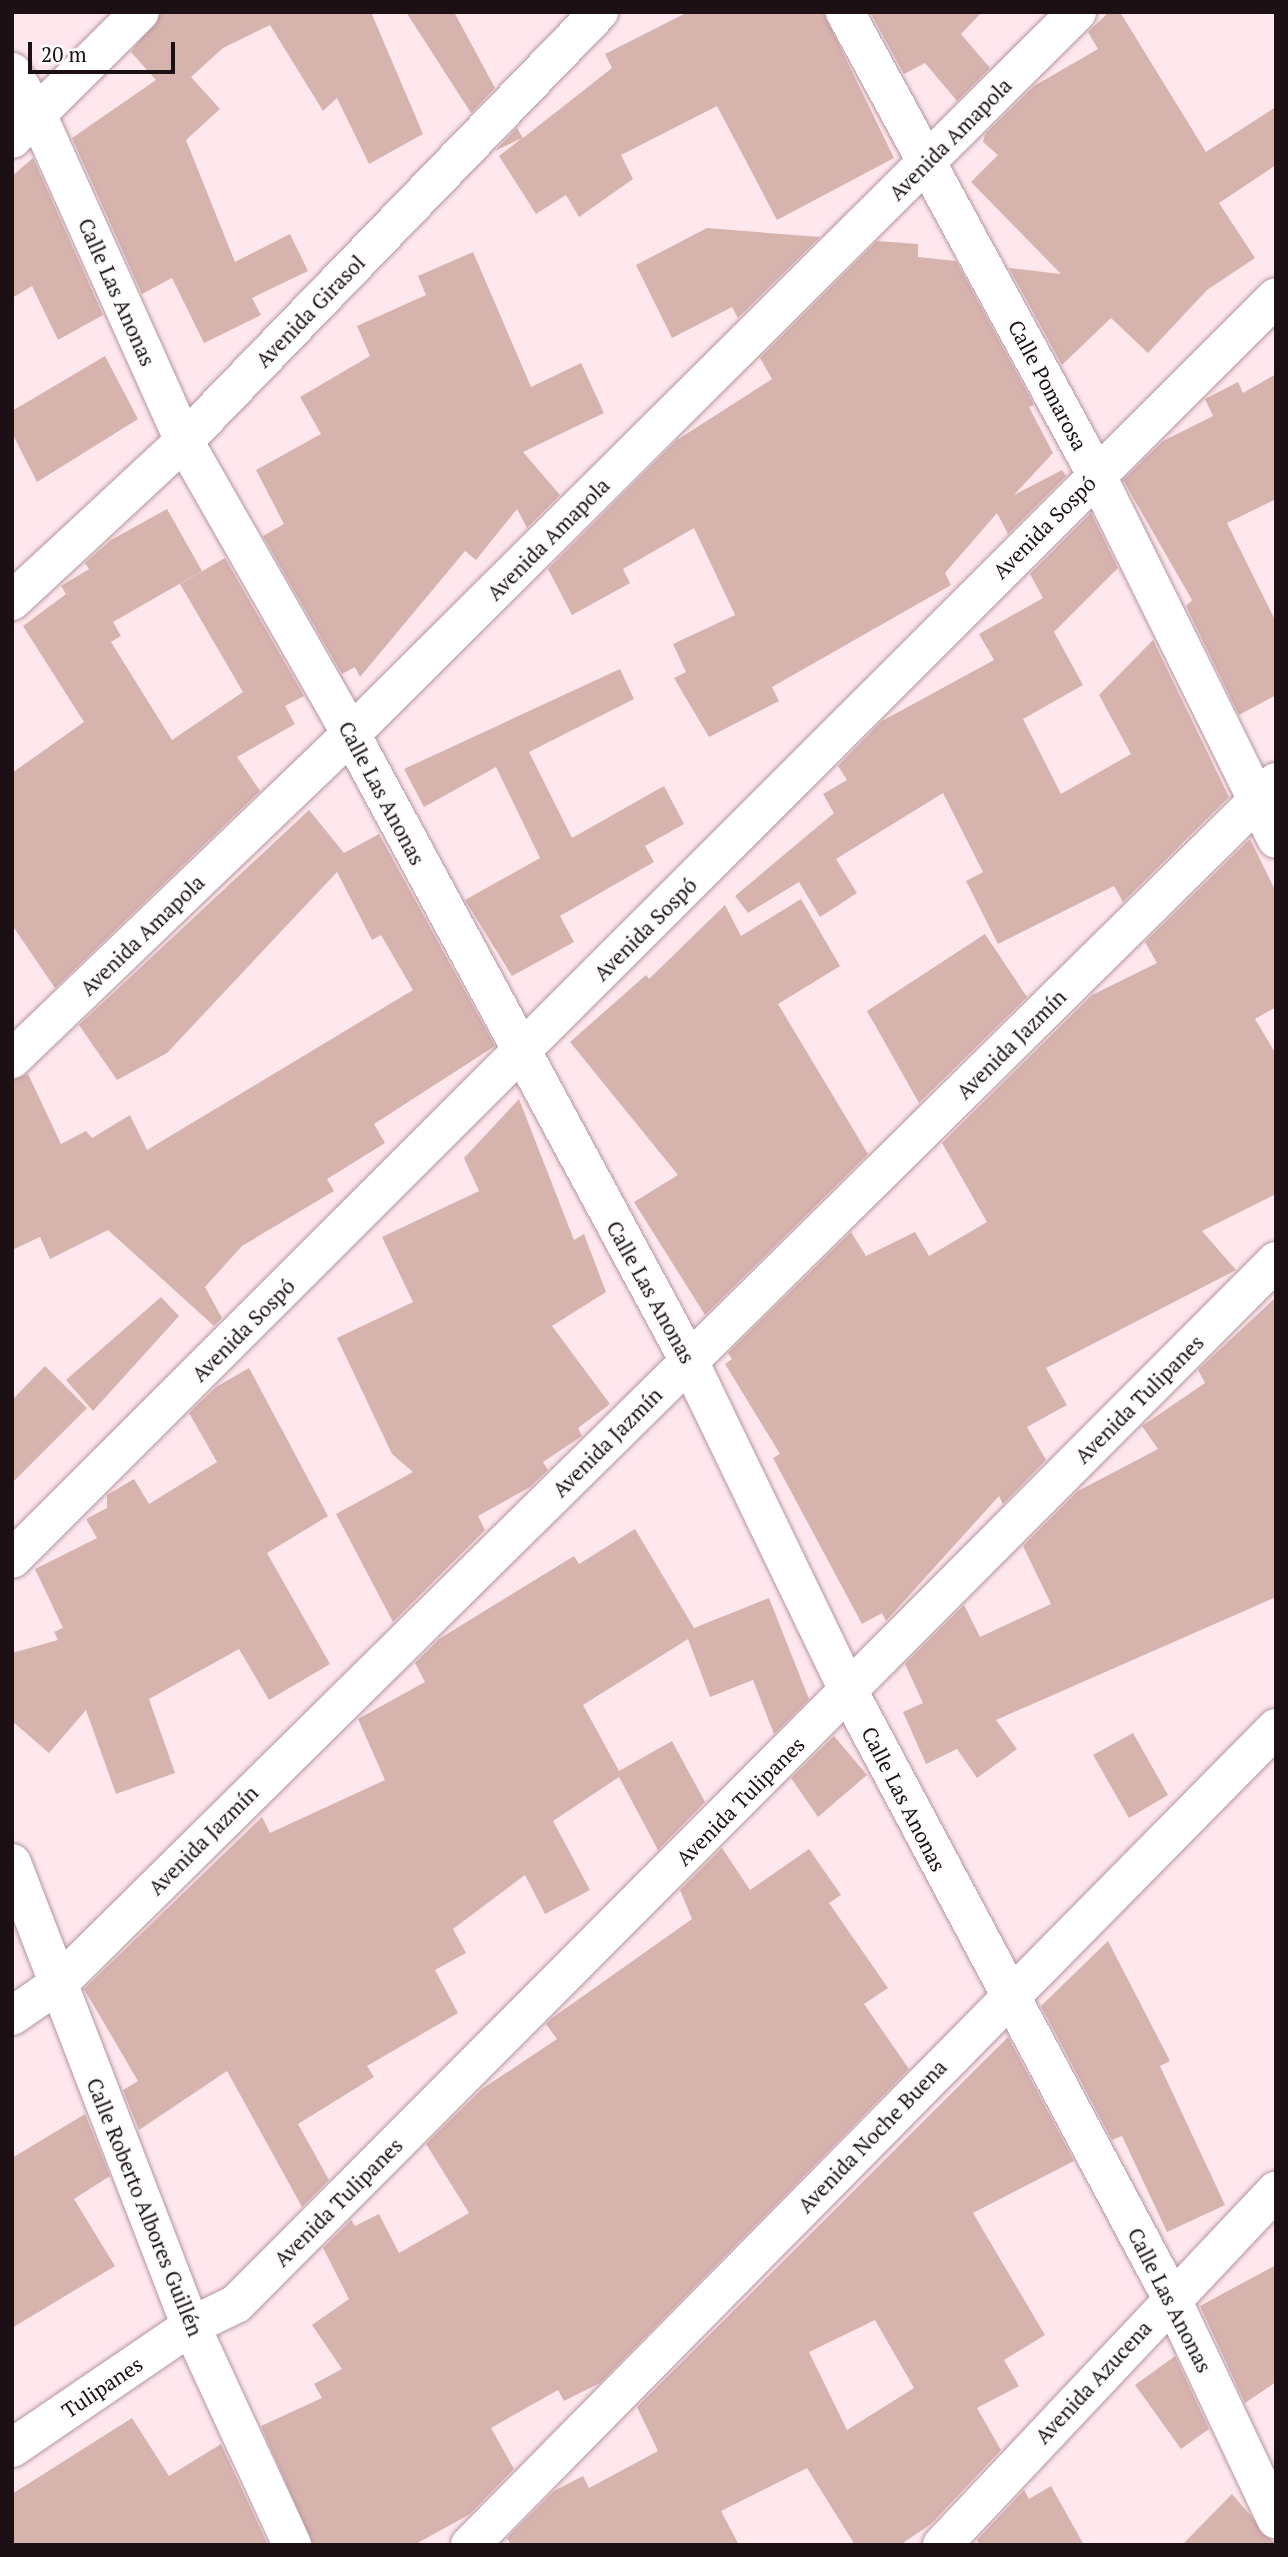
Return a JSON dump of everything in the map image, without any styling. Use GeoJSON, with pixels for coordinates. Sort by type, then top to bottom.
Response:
{"type":"FeatureCollection","features":[{"type":"Feature","properties":{"kind":"street"},"geometry":{"type":"LineString","coordinates":[[25,126],[141,12]]}},
{"type":"Feature","properties":{"kind":"street","name":"Avenida Girasol"},"geometry":{"type":"LineString","coordinates":[[12,601],[184,441],[599,12]]}},
{"type":"Feature","properties":{"kind":"street","name":"Calle Pomarosa"},"geometry":{"type":"LineString","coordinates":[[845,12],[1266,792],[1276,839]]}},
{"type":"Feature","properties":{"kind":"street","name":"Avenida Amapola"},"geometry":{"type":"LineString","coordinates":[[12,1059],[351,734],[1077,12]]}},
{"type":"Feature","properties":{"kind":"street","name":"Calle Las Anonas"},"geometry":{"type":"LineString","coordinates":[[12,72],[25,126],[184,441],[351,734],[520,1054],[689,1361],[849,1692],[1007,1998],[1171,2297],[1276,2519]]}},
{"type":"Feature","properties":{"kind":"street","name":"Avenida Sospó"},"geometry":{"type":"LineString","coordinates":[[12,1559],[1276,297]]}},
{"type":"Feature","properties":{"kind":"street","name":"Avenida Jazmín"},"geometry":{"type":"LineString","coordinates":[[12,2016],[58,1983],[1266,792]]}},
{"type":"Feature","properties":{"kind":"street","name":"Avenida Tulipanes"},"geometry":{"type":"LineString","coordinates":[[191,2326],[236,2304],[1276,1261]]}},
{"type":"Feature","properties":{"kind":"street","name":"Avenida Noche Buena"},"geometry":{"type":"LineString","coordinates":[[470,2545],[1276,1728]]}},
{"type":"Feature","properties":{"kind":"street","name":"Calle Roberto Albores Guillén"},"geometry":{"type":"LineString","coordinates":[[12,1863],[191,2326],[292,2545]]}},
{"type":"Feature","properties":{"kind":"street","name":"Avenida Azucena"},"geometry":{"type":"LineString","coordinates":[[943,2545],[1171,2297],[1276,2190]]}},
{"type":"Feature","properties":{"kind":"street","name":"Tulipanes"},"geometry":{"type":"LineString","coordinates":[[12,2448],[191,2326]]}},
{"type":"Feature","properties":{"kind":"building"},"geometry":{"type":"Polygon","coordinates":[[[161,12],[371,12],[423,134],[369,164],[337,98],[323,111],[270,25],[223,48],[191,77],[220,109],[186,140],[235,262],[290,234],[308,271],[252,298],[261,315],[204,343],[172,278],[142,294],[72,138],[156,80],[131,52],[161,12]]]}},
{"type":"Feature","properties":{"kind":"building"},"geometry":{"type":"Polygon","coordinates":[[[406,12],[454,12],[495,88],[471,113],[406,12]]]}},
{"type":"Feature","properties":{"kind":"building"},"geometry":{"type":"Polygon","coordinates":[[[688,12],[823,12],[894,158],[777,220],[717,106],[621,155],[633,179],[579,217],[566,195],[536,214],[499,156],[522,138],[495,151],[517,128],[523,138],[612,68],[605,54],[688,12]]]}},
{"type":"Feature","properties":{"kind":"building"},"geometry":{"type":"Polygon","coordinates":[[[870,12],[982,12],[961,34],[990,68],[957,101],[925,63],[904,74],[870,12]]]}},
{"type":"Feature","properties":{"kind":"building"},"geometry":{"type":"Polygon","coordinates":[[[1109,12],[1120,12],[1206,152],[1276,107],[1276,165],[1219,203],[1255,258],[1207,290],[1148,353],[1111,318],[1062,365],[1009,268],[1061,274],[971,182],[998,155],[983,142],[985,134],[1034,86],[1098,49],[1088,32],[1109,12]]]}},
{"type":"Feature","properties":{"kind":"building"},"geometry":{"type":"Polygon","coordinates":[[[33,158],[103,315],[58,340],[32,286],[12,298],[12,176],[33,158]]]}},
{"type":"Feature","properties":{"kind":"building"},"geometry":{"type":"Polygon","coordinates":[[[707,228],[820,237],[738,318],[732,307],[672,338],[636,265],[707,228]]]}},
{"type":"Feature","properties":{"kind":"building"},"geometry":{"type":"Polygon","coordinates":[[[877,241],[918,244],[918,257],[956,261],[1034,405],[1029,407],[1053,453],[1014,495],[1062,470],[1066,476],[1008,534],[997,513],[945,573],[951,585],[772,687],[779,701],[709,737],[674,678],[686,672],[673,644],[735,615],[694,528],[623,569],[630,583],[572,615],[548,569],[677,440],[772,379],[760,358],[877,241]]]}},
{"type":"Feature","properties":{"kind":"building"},"geometry":{"type":"Polygon","coordinates":[[[473,252],[531,387],[581,363],[604,413],[523,452],[560,495],[527,528],[517,509],[476,560],[465,551],[360,677],[355,667],[342,674],[263,536],[284,524],[256,470],[321,434],[300,397],[370,356],[357,326],[426,295],[418,276],[473,252]]]}},
{"type":"Feature","properties":{"kind":"building"},"geometry":{"type":"Polygon","coordinates":[[[105,356],[138,419],[37,482],[12,433],[12,411],[105,356]]]}},
{"type":"Feature","properties":{"kind":"building"},"geometry":{"type":"Polygon","coordinates":[[[1276,374],[1276,499],[1227,523],[1276,622],[1276,695],[1239,715],[1186,606],[1192,600],[1123,480],[1163,441],[1213,416],[1205,399],[1238,382],[1243,393],[1276,374]]]}},
{"type":"Feature","properties":{"kind":"building"},"geometry":{"type":"Polygon","coordinates":[[[167,509],[202,571],[113,622],[121,636],[111,642],[172,740],[243,692],[180,584],[225,558],[304,696],[285,706],[295,724],[237,757],[260,791],[55,988],[12,925],[12,773],[84,722],[23,626],[66,594],[61,586],[89,569],[85,563],[111,540],[167,509]]]}},
{"type":"Feature","properties":{"kind":"building"},"geometry":{"type":"Polygon","coordinates":[[[1091,513],[1118,568],[1054,632],[1083,685],[1023,719],[1061,794],[1131,754],[1099,695],[1153,640],[1229,797],[1123,902],[1114,886],[998,944],[966,881],[983,872],[943,793],[836,859],[857,893],[820,917],[799,882],[748,913],[735,896],[834,813],[823,794],[847,780],[838,766],[882,721],[994,660],[979,634],[1043,598],[1030,574],[1091,513]]]}},
{"type":"Feature","properties":{"kind":"building"},"geometry":{"type":"Polygon","coordinates":[[[620,669],[634,699],[529,752],[572,838],[664,786],[684,824],[645,846],[654,862],[560,916],[574,942],[512,976],[465,900],[540,858],[496,767],[424,807],[404,769],[620,669]]]}},
{"type":"Feature","properties":{"kind":"building"},"geometry":{"type":"Polygon","coordinates":[[[309,810],[344,853],[379,834],[495,1046],[374,1124],[385,1143],[327,1179],[334,1191],[242,1246],[205,1287],[222,1318],[214,1326],[108,1230],[50,1259],[40,1237],[12,1250],[12,1080],[28,1074],[61,1144],[86,1131],[92,1138],[130,1115],[147,1150],[413,990],[381,935],[372,940],[337,872],[167,1053],[117,1080],[79,1025],[309,810]]]}},
{"type":"Feature","properties":{"kind":"building"},"geometry":{"type":"Polygon","coordinates":[[[1250,839],[1276,892],[1276,1007],[1255,1019],[1276,1054],[1276,1194],[1202,1231],[1236,1270],[1046,1368],[1067,1405],[1027,1427],[1046,1460],[1003,1504],[999,1496],[886,1621],[882,1613],[862,1624],[773,1458],[780,1454],[725,1364],[732,1359],[728,1353],[851,1232],[866,1256],[915,1232],[929,1256],[987,1222],[942,1143],[1092,995],[1157,963],[1145,942],[1250,839]]]}},
{"type":"Feature","properties":{"kind":"building"},"geometry":{"type":"Polygon","coordinates":[[[801,899],[840,966],[778,1004],[868,1154],[705,1315],[634,1202],[678,1175],[570,1042],[646,975],[649,979],[725,905],[741,936],[801,899]]]}},
{"type":"Feature","properties":{"kind":"building"},"geometry":{"type":"Polygon","coordinates":[[[985,934],[1027,997],[919,1103],[867,1011],[985,934]]]}},
{"type":"Feature","properties":{"kind":"building"},"geometry":{"type":"Polygon","coordinates":[[[519,1099],[574,1240],[584,1234],[606,1292],[552,1326],[610,1404],[578,1428],[582,1436],[543,1462],[548,1470],[530,1487],[478,1516],[485,1530],[393,1622],[336,1514],[413,1472],[392,1454],[337,1338],[413,1302],[382,1237],[479,1191],[464,1158],[519,1099]]]}},
{"type":"Feature","properties":{"kind":"building"},"geometry":{"type":"Polygon","coordinates":[[[161,1297],[179,1316],[93,1411],[66,1380],[161,1297]]]}},
{"type":"Feature","properties":{"kind":"building"},"geometry":{"type":"Polygon","coordinates":[[[1276,1297],[1276,1597],[996,1720],[1017,1749],[977,1778],[957,1749],[926,1764],[903,1712],[923,1703],[905,1664],[964,1605],[980,1637],[1051,1604],[1023,1546],[1078,1491],[1158,1449],[1142,1426],[1205,1383],[1198,1370],[1276,1297]]]}},
{"type":"Feature","properties":{"kind":"building"},"geometry":{"type":"Polygon","coordinates":[[[45,1366],[87,1408],[12,1483],[12,1400],[45,1366]]]}},
{"type":"Feature","properties":{"kind":"building"},"geometry":{"type":"Polygon","coordinates":[[[249,1368],[328,1516],[267,1553],[330,1664],[269,1700],[239,1649],[149,1699],[175,1773],[116,1794],[86,1710],[49,1753],[12,1721],[12,1653],[58,1640],[54,1632],[63,1628],[35,1569],[97,1538],[86,1519],[107,1508],[107,1495],[134,1479],[149,1504],[217,1462],[189,1413],[216,1387],[249,1368]]]}},
{"type":"Feature","properties":{"kind":"building"},"geometry":{"type":"Polygon","coordinates":[[[635,1529],[694,1628],[769,1598],[809,1699],[774,1734],[753,1680],[710,1697],[688,1639],[583,1705],[619,1771],[672,1741],[705,1802],[658,1850],[619,1777],[553,1821],[590,1890],[545,1914],[525,1875],[453,1929],[466,1953],[435,1970],[458,2013],[367,2066],[374,2077],[298,2124],[329,2180],[302,2207],[227,2071],[139,2130],[123,2090],[138,2081],[84,1989],[262,1817],[270,1833],[385,1780],[358,1719],[425,1682],[415,1663],[439,1639],[574,1556],[579,1564],[635,1529]]]}},
{"type":"Feature","properties":{"kind":"building"},"geometry":{"type":"Polygon","coordinates":[[[1133,1733],[1168,1795],[1129,1818],[1093,1755],[1133,1733]]]}},
{"type":"Feature","properties":{"kind":"building"},"geometry":{"type":"Polygon","coordinates":[[[834,1736],[867,1775],[818,1817],[791,1778],[834,1736]]]}},
{"type":"Feature","properties":{"kind":"building"},"geometry":{"type":"Polygon","coordinates":[[[722,1848],[750,1890],[809,1849],[841,1895],[829,1903],[888,1988],[864,2004],[909,2069],[600,2383],[564,2401],[558,2390],[491,2428],[514,2469],[470,2514],[414,2545],[313,2545],[261,2426],[322,2398],[314,2384],[342,2369],[312,2325],[349,2299],[323,2248],[351,2220],[355,2226],[379,2214],[399,2253],[469,2213],[426,2144],[482,2089],[557,2039],[546,2024],[552,2018],[692,1919],[680,1890],[722,1848]]]}},
{"type":"Feature","properties":{"kind":"building"},"geometry":{"type":"Polygon","coordinates":[[[1108,1941],[1170,2061],[1160,2066],[1225,2205],[1167,2232],[1122,2136],[1112,2140],[1041,2006],[1108,1941]]]}},
{"type":"Feature","properties":{"kind":"building"},"geometry":{"type":"Polygon","coordinates":[[[1008,2037],[1074,2161],[973,2213],[1045,2335],[1004,2360],[1019,2386],[977,2408],[1001,2450],[931,2524],[900,2545],[855,2545],[807,2468],[721,2511],[739,2545],[511,2545],[507,2538],[554,2491],[583,2476],[589,2488],[658,2451],[637,2407],[1008,2037]],[[875,2320],[809,2352],[847,2430],[914,2388],[875,2320]]]}},
{"type":"Feature","properties":{"kind":"building"},"geometry":{"type":"Polygon","coordinates":[[[85,2114],[110,2176],[74,2199],[115,2266],[12,2328],[12,2158],[85,2114]]]}},
{"type":"Feature","properties":{"kind":"building"},"geometry":{"type":"Polygon","coordinates":[[[1276,2265],[1276,2382],[1245,2403],[1200,2306],[1276,2265]]]}},
{"type":"Feature","properties":{"kind":"building"},"geometry":{"type":"Polygon","coordinates":[[[1175,2356],[1209,2429],[1181,2449],[1135,2385],[1175,2356]]]}},
{"type":"Feature","properties":{"kind":"building"},"geometry":{"type":"Polygon","coordinates":[[[132,2418],[169,2476],[221,2444],[268,2545],[12,2545],[12,2494],[132,2418]]]}},
{"type":"Feature","properties":{"kind":"building"},"geometry":{"type":"Polygon","coordinates":[[[1051,2486],[1084,2545],[979,2545],[977,2540],[1024,2490],[1029,2499],[1051,2486]]]}},
{"type":"Feature","properties":{"kind":"building"},"geometry":{"type":"Polygon","coordinates":[[[1232,2494],[1276,2545],[1182,2545],[1232,2494]]]}}]}
